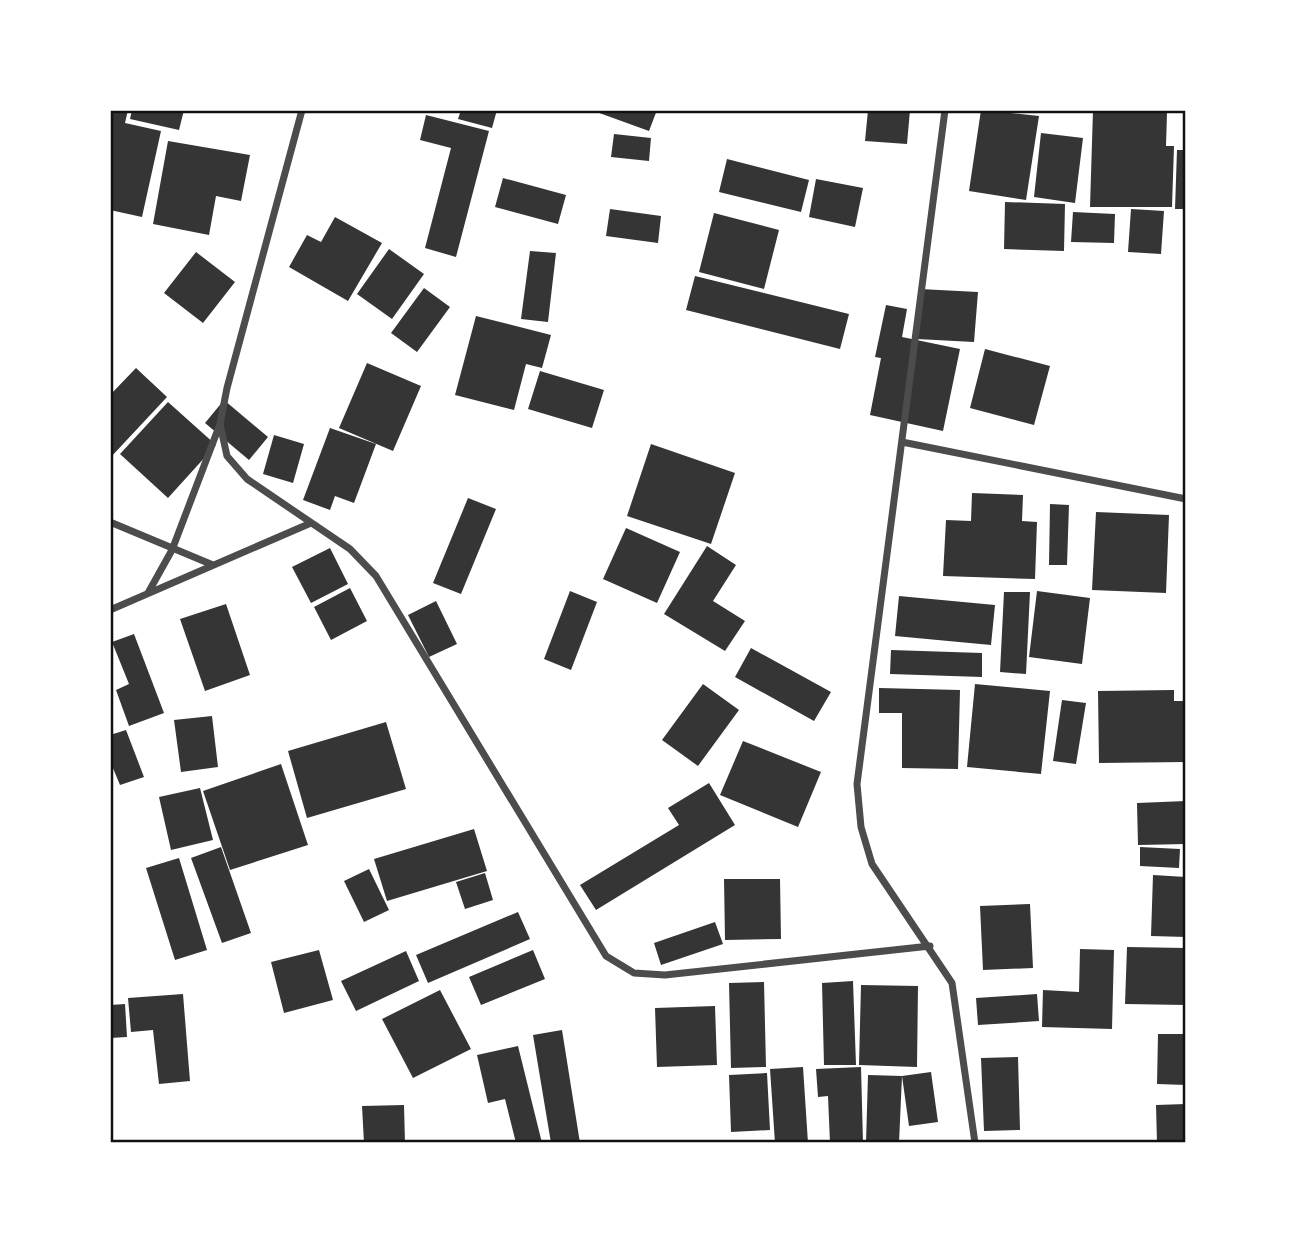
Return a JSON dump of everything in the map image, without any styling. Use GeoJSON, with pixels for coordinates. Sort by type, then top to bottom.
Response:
{"type":"FeatureCollection","features":[{"type":"Feature","properties":{"kind":"street"},"geometry":{"type":"LineString","coordinates":[[148,594],[172,550],[220,424],[227,388],[302,110]]}},
{"type":"Feature","properties":{"kind":"street"},"geometry":{"type":"LineString","coordinates":[[945,110],[857,784],[861,828],[872,864],[930,946],[952,983],[975,1143]]}},
{"type":"Feature","properties":{"kind":"street"},"geometry":{"type":"LineString","coordinates":[[220,424],[227,456],[247,479],[350,549],[376,576],[606,956],[634,973],[665,975],[930,946]]}},
{"type":"Feature","properties":{"kind":"street"},"geometry":{"type":"LineString","coordinates":[[902,442],[1186,499]]}},
{"type":"Feature","properties":{"kind":"street"},"geometry":{"type":"LineString","coordinates":[[110,522],[213,565]]}},
{"type":"Feature","properties":{"kind":"street"},"geometry":{"type":"LineString","coordinates":[[110,610],[311,523]]}},
{"type":"Feature","properties":{"kind":"building"},"geometry":{"type":"Polygon","coordinates":[[[110,110],[128,110],[125,123],[161,131],[142,217],[110,210],[110,110]]]}},
{"type":"Feature","properties":{"kind":"building"},"geometry":{"type":"Polygon","coordinates":[[[132,110],[184,110],[179,130],[130,119],[132,110]]]}},
{"type":"Feature","properties":{"kind":"building"},"geometry":{"type":"Polygon","coordinates":[[[461,110],[497,110],[492,128],[458,119],[461,110]]]}},
{"type":"Feature","properties":{"kind":"building"},"geometry":{"type":"Polygon","coordinates":[[[591,110],[657,110],[649,131],[591,110]]]}},
{"type":"Feature","properties":{"kind":"building"},"geometry":{"type":"Polygon","coordinates":[[[868,110],[910,110],[907,144],[865,141],[868,110]]]}},
{"type":"Feature","properties":{"kind":"building"},"geometry":{"type":"Polygon","coordinates":[[[981,110],[1039,116],[1026,200],[969,191],[981,110]]]}},
{"type":"Feature","properties":{"kind":"building"},"geometry":{"type":"Polygon","coordinates":[[[1093,110],[1167,113],[1166,146],[1174,146],[1172,207],[1090,207],[1093,110]]]}},
{"type":"Feature","properties":{"kind":"building"},"geometry":{"type":"Polygon","coordinates":[[[426,115],[489,131],[456,257],[425,248],[451,148],[420,140],[426,115]]]}},
{"type":"Feature","properties":{"kind":"building"},"geometry":{"type":"Polygon","coordinates":[[[1041,133],[1083,138],[1075,203],[1034,197],[1041,133]]]}},
{"type":"Feature","properties":{"kind":"building"},"geometry":{"type":"Polygon","coordinates":[[[614,134],[651,138],[649,161],[611,157],[614,134]]]}},
{"type":"Feature","properties":{"kind":"building"},"geometry":{"type":"Polygon","coordinates":[[[168,141],[250,155],[241,201],[216,196],[209,235],[153,224],[168,141]]]}},
{"type":"Feature","properties":{"kind":"building"},"geometry":{"type":"Polygon","coordinates":[[[1177,150],[1186,150],[1186,209],[1175,209],[1177,150]]]}},
{"type":"Feature","properties":{"kind":"building"},"geometry":{"type":"Polygon","coordinates":[[[727,159],[809,180],[801,212],[719,192],[727,159]]]}},
{"type":"Feature","properties":{"kind":"building"},"geometry":{"type":"Polygon","coordinates":[[[503,178],[566,195],[558,224],[495,207],[503,178]]]}},
{"type":"Feature","properties":{"kind":"building"},"geometry":{"type":"Polygon","coordinates":[[[816,179],[863,188],[855,227],[809,217],[816,179]]]}},
{"type":"Feature","properties":{"kind":"building"},"geometry":{"type":"Polygon","coordinates":[[[1005,202],[1065,204],[1064,251],[1004,249],[1005,202]]]}},
{"type":"Feature","properties":{"kind":"building"},"geometry":{"type":"Polygon","coordinates":[[[610,209],[661,216],[658,243],[606,236],[610,209]]]}},
{"type":"Feature","properties":{"kind":"building"},"geometry":{"type":"Polygon","coordinates":[[[1131,209],[1164,211],[1161,254],[1128,252],[1131,209]]]}},
{"type":"Feature","properties":{"kind":"building"},"geometry":{"type":"Polygon","coordinates":[[[1073,212],[1115,214],[1114,243],[1071,242],[1073,212]]]}},
{"type":"Feature","properties":{"kind":"building"},"geometry":{"type":"Polygon","coordinates":[[[714,213],[779,230],[764,289],[699,272],[714,213]]]}},
{"type":"Feature","properties":{"kind":"building"},"geometry":{"type":"Polygon","coordinates":[[[335,217],[382,243],[348,301],[289,267],[307,235],[321,242],[335,217]]]}},
{"type":"Feature","properties":{"kind":"building"},"geometry":{"type":"Polygon","coordinates":[[[389,249],[424,274],[392,319],[357,294],[389,249]]]}},
{"type":"Feature","properties":{"kind":"building"},"geometry":{"type":"Polygon","coordinates":[[[530,251],[556,253],[548,322],[521,319],[530,251]]]}},
{"type":"Feature","properties":{"kind":"building"},"geometry":{"type":"Polygon","coordinates":[[[196,252],[235,282],[203,323],[164,293],[196,252]]]}},
{"type":"Feature","properties":{"kind":"building"},"geometry":{"type":"Polygon","coordinates":[[[695,276],[849,314],[840,349],[686,310],[695,276]]]}},
{"type":"Feature","properties":{"kind":"building"},"geometry":{"type":"Polygon","coordinates":[[[424,288],[450,307],[417,352],[391,333],[424,288]]]}},
{"type":"Feature","properties":{"kind":"building"},"geometry":{"type":"Polygon","coordinates":[[[920,289],[978,292],[974,342],[917,339],[920,289]]]}},
{"type":"Feature","properties":{"kind":"building"},"geometry":{"type":"Polygon","coordinates":[[[886,305],[907,309],[902,337],[960,349],[943,431],[870,415],[881,358],[875,357],[886,305]]]}},
{"type":"Feature","properties":{"kind":"building"},"geometry":{"type":"Polygon","coordinates":[[[476,316],[551,335],[542,368],[526,364],[514,410],[455,395],[476,316]]]}},
{"type":"Feature","properties":{"kind":"building"},"geometry":{"type":"Polygon","coordinates":[[[985,349],[1050,366],[1034,425],[970,408],[985,349]]]}},
{"type":"Feature","properties":{"kind":"building"},"geometry":{"type":"Polygon","coordinates":[[[367,363],[421,386],[393,451],[339,428],[367,363]]]}},
{"type":"Feature","properties":{"kind":"building"},"geometry":{"type":"Polygon","coordinates":[[[136,368],[167,397],[110,458],[110,395],[136,368]]]}},
{"type":"Feature","properties":{"kind":"building"},"geometry":{"type":"Polygon","coordinates":[[[540,371],[604,390],[592,428],[528,409],[540,371]]]}},
{"type":"Feature","properties":{"kind":"building"},"geometry":{"type":"Polygon","coordinates":[[[224,400],[268,437],[249,460],[205,423],[224,400]]]}},
{"type":"Feature","properties":{"kind":"building"},"geometry":{"type":"Polygon","coordinates":[[[168,402],[216,445],[168,498],[120,454],[168,402]]]}},
{"type":"Feature","properties":{"kind":"building"},"geometry":{"type":"Polygon","coordinates":[[[330,428],[376,444],[354,503],[335,496],[330,510],[303,500],[330,428]]]}},
{"type":"Feature","properties":{"kind":"building"},"geometry":{"type":"Polygon","coordinates":[[[274,435],[304,444],[293,483],[263,474],[274,435]]]}},
{"type":"Feature","properties":{"kind":"building"},"geometry":{"type":"Polygon","coordinates":[[[651,444],[735,473],[711,544],[627,516],[651,444]]]}},
{"type":"Feature","properties":{"kind":"building"},"geometry":{"type":"Polygon","coordinates":[[[972,493],[1023,495],[1022,521],[1037,522],[1035,579],[943,576],[946,520],[971,521],[972,493]]]}},
{"type":"Feature","properties":{"kind":"building"},"geometry":{"type":"Polygon","coordinates":[[[468,498],[496,509],[461,594],[433,583],[468,498]]]}},
{"type":"Feature","properties":{"kind":"building"},"geometry":{"type":"Polygon","coordinates":[[[1050,504],[1069,505],[1067,565],[1049,565],[1050,504]]]}},
{"type":"Feature","properties":{"kind":"building"},"geometry":{"type":"Polygon","coordinates":[[[1096,512],[1169,515],[1166,593],[1092,590],[1096,512]]]}},
{"type":"Feature","properties":{"kind":"building"},"geometry":{"type":"Polygon","coordinates":[[[626,528],[680,552],[657,603],[603,579],[626,528]]]}},
{"type":"Feature","properties":{"kind":"building"},"geometry":{"type":"Polygon","coordinates":[[[707,546],[736,565],[713,601],[745,621],[725,651],[664,614],[707,546]]]}},
{"type":"Feature","properties":{"kind":"building"},"geometry":{"type":"Polygon","coordinates":[[[330,548],[348,584],[311,603],[292,567],[330,548]]]}},
{"type":"Feature","properties":{"kind":"building"},"geometry":{"type":"Polygon","coordinates":[[[350,588],[367,621],[331,640],[314,607],[350,588]]]}},
{"type":"Feature","properties":{"kind":"building"},"geometry":{"type":"Polygon","coordinates":[[[570,591],[597,602],[571,670],[544,659],[570,591]]]}},
{"type":"Feature","properties":{"kind":"building"},"geometry":{"type":"Polygon","coordinates":[[[1037,591],[1090,598],[1082,664],[1029,657],[1037,591]]]}},
{"type":"Feature","properties":{"kind":"building"},"geometry":{"type":"Polygon","coordinates":[[[1004,592],[1030,592],[1026,674],[1000,672],[1004,592]]]}},
{"type":"Feature","properties":{"kind":"building"},"geometry":{"type":"Polygon","coordinates":[[[899,596],[995,605],[991,645],[895,636],[899,596]]]}},
{"type":"Feature","properties":{"kind":"building"},"geometry":{"type":"Polygon","coordinates":[[[436,601],[457,644],[429,657],[408,615],[436,601]]]}},
{"type":"Feature","properties":{"kind":"building"},"geometry":{"type":"Polygon","coordinates":[[[226,604],[250,675],[205,691],[180,619],[226,604]]]}},
{"type":"Feature","properties":{"kind":"building"},"geometry":{"type":"Polygon","coordinates":[[[134,634],[164,713],[129,726],[116,690],[129,684],[112,642],[134,634]]]}},
{"type":"Feature","properties":{"kind":"building"},"geometry":{"type":"Polygon","coordinates":[[[751,648],[831,692],[814,721],[735,677],[751,648]]]}},
{"type":"Feature","properties":{"kind":"building"},"geometry":{"type":"Polygon","coordinates":[[[891,650],[982,653],[982,677],[890,674],[891,650]]]}},
{"type":"Feature","properties":{"kind":"building"},"geometry":{"type":"Polygon","coordinates":[[[703,684],[739,710],[698,766],[662,740],[703,684]]]}},
{"type":"Feature","properties":{"kind":"building"},"geometry":{"type":"Polygon","coordinates":[[[975,684],[1050,691],[1041,774],[967,767],[975,684]]]}},
{"type":"Feature","properties":{"kind":"building"},"geometry":{"type":"Polygon","coordinates":[[[879,688],[960,690],[958,769],[902,768],[902,713],[879,713],[879,688]]]}},
{"type":"Feature","properties":{"kind":"building"},"geometry":{"type":"Polygon","coordinates":[[[1174,690],[1174,701],[1186,701],[1186,762],[1099,763],[1098,691],[1174,690]]]}},
{"type":"Feature","properties":{"kind":"building"},"geometry":{"type":"Polygon","coordinates":[[[1062,700],[1086,703],[1076,764],[1053,761],[1062,700]]]}},
{"type":"Feature","properties":{"kind":"building"},"geometry":{"type":"Polygon","coordinates":[[[212,716],[218,767],[181,772],[174,720],[212,716]]]}},
{"type":"Feature","properties":{"kind":"building"},"geometry":{"type":"Polygon","coordinates":[[[386,722],[406,789],[307,818],[288,751],[386,722]]]}},
{"type":"Feature","properties":{"kind":"building"},"geometry":{"type":"Polygon","coordinates":[[[126,730],[144,777],[120,785],[110,761],[110,735],[126,730]]]}},
{"type":"Feature","properties":{"kind":"building"},"geometry":{"type":"Polygon","coordinates":[[[743,741],[821,772],[798,827],[720,795],[743,741]]]}},
{"type":"Feature","properties":{"kind":"building"},"geometry":{"type":"Polygon","coordinates":[[[281,764],[308,845],[230,870],[203,791],[281,764]]]}},
{"type":"Feature","properties":{"kind":"building"},"geometry":{"type":"Polygon","coordinates":[[[709,783],[735,825],[596,910],[580,885],[679,825],[668,808],[709,783]]]}},
{"type":"Feature","properties":{"kind":"building"},"geometry":{"type":"Polygon","coordinates":[[[200,788],[213,840],[171,850],[159,797],[200,788]]]}},
{"type":"Feature","properties":{"kind":"building"},"geometry":{"type":"Polygon","coordinates":[[[1186,801],[1186,844],[1138,845],[1137,803],[1186,801]]]}},
{"type":"Feature","properties":{"kind":"building"},"geometry":{"type":"Polygon","coordinates":[[[474,829],[487,871],[387,901],[374,859],[474,829]]]}},
{"type":"Feature","properties":{"kind":"building"},"geometry":{"type":"Polygon","coordinates":[[[221,847],[251,933],[222,943],[191,858],[221,847]]]}},
{"type":"Feature","properties":{"kind":"building"},"geometry":{"type":"Polygon","coordinates":[[[1140,847],[1180,849],[1179,868],[1140,866],[1140,847]]]}},
{"type":"Feature","properties":{"kind":"building"},"geometry":{"type":"Polygon","coordinates":[[[179,858],[207,950],[175,960],[146,868],[179,858]]]}},
{"type":"Feature","properties":{"kind":"building"},"geometry":{"type":"Polygon","coordinates":[[[369,869],[389,910],[364,922],[344,881],[369,869]]]}},
{"type":"Feature","properties":{"kind":"building"},"geometry":{"type":"Polygon","coordinates":[[[485,873],[493,900],[465,909],[456,882],[485,873]]]}},
{"type":"Feature","properties":{"kind":"building"},"geometry":{"type":"Polygon","coordinates":[[[1153,875],[1186,877],[1186,937],[1151,936],[1153,875]]]}},
{"type":"Feature","properties":{"kind":"building"},"geometry":{"type":"Polygon","coordinates":[[[724,879],[780,879],[781,939],[725,940],[724,879]]]}},
{"type":"Feature","properties":{"kind":"building"},"geometry":{"type":"Polygon","coordinates":[[[1030,904],[1033,968],[983,970],[980,906],[1030,904]]]}},
{"type":"Feature","properties":{"kind":"building"},"geometry":{"type":"Polygon","coordinates":[[[518,912],[530,939],[428,983],[416,955],[518,912]]]}},
{"type":"Feature","properties":{"kind":"building"},"geometry":{"type":"Polygon","coordinates":[[[715,922],[723,944],[661,965],[654,943],[715,922]]]}},
{"type":"Feature","properties":{"kind":"building"},"geometry":{"type":"Polygon","coordinates":[[[1127,947],[1186,948],[1186,1005],[1125,1004],[1127,947]]]}},
{"type":"Feature","properties":{"kind":"building"},"geometry":{"type":"Polygon","coordinates":[[[1080,949],[1114,950],[1112,1029],[1042,1027],[1043,990],[1079,992],[1080,949]]]}},
{"type":"Feature","properties":{"kind":"building"},"geometry":{"type":"Polygon","coordinates":[[[319,950],[333,1000],[284,1013],[271,962],[319,950]]]}},
{"type":"Feature","properties":{"kind":"building"},"geometry":{"type":"Polygon","coordinates":[[[533,950],[545,979],[481,1005],[469,977],[533,950]]]}},
{"type":"Feature","properties":{"kind":"building"},"geometry":{"type":"Polygon","coordinates":[[[406,951],[419,981],[356,1011],[341,981],[406,951]]]}},
{"type":"Feature","properties":{"kind":"building"},"geometry":{"type":"Polygon","coordinates":[[[853,981],[856,1065],[824,1065],[822,983],[853,981]]]}},
{"type":"Feature","properties":{"kind":"building"},"geometry":{"type":"Polygon","coordinates":[[[764,982],[766,1067],[731,1068],[729,983],[764,982]]]}},
{"type":"Feature","properties":{"kind":"building"},"geometry":{"type":"Polygon","coordinates":[[[861,985],[918,986],[917,1067],[859,1065],[861,985]]]}},
{"type":"Feature","properties":{"kind":"building"},"geometry":{"type":"Polygon","coordinates":[[[440,990],[471,1049],[413,1078],[382,1019],[440,990]]]}},
{"type":"Feature","properties":{"kind":"building"},"geometry":{"type":"Polygon","coordinates":[[[183,994],[190,1081],[159,1084],[153,1030],[131,1032],[128,998],[183,994]]]}},
{"type":"Feature","properties":{"kind":"building"},"geometry":{"type":"Polygon","coordinates":[[[1037,994],[1039,1021],[978,1025],[976,998],[1037,994]]]}},
{"type":"Feature","properties":{"kind":"building"},"geometry":{"type":"Polygon","coordinates":[[[125,1004],[127,1037],[110,1038],[110,1005],[125,1004]]]}},
{"type":"Feature","properties":{"kind":"building"},"geometry":{"type":"Polygon","coordinates":[[[715,1006],[717,1065],[657,1067],[655,1008],[715,1006]]]}},
{"type":"Feature","properties":{"kind":"building"},"geometry":{"type":"Polygon","coordinates":[[[562,1030],[580,1143],[551,1143],[533,1035],[562,1030]]]}},
{"type":"Feature","properties":{"kind":"building"},"geometry":{"type":"Polygon","coordinates":[[[1158,1034],[1186,1034],[1186,1085],[1157,1084],[1158,1034]]]}},
{"type":"Feature","properties":{"kind":"building"},"geometry":{"type":"Polygon","coordinates":[[[518,1046],[542,1143],[516,1143],[505,1099],[488,1103],[477,1055],[518,1046]]]}},
{"type":"Feature","properties":{"kind":"building"},"geometry":{"type":"Polygon","coordinates":[[[1018,1057],[1020,1130],[984,1131],[981,1058],[1018,1057]]]}},
{"type":"Feature","properties":{"kind":"building"},"geometry":{"type":"Polygon","coordinates":[[[803,1067],[808,1143],[775,1143],[770,1069],[803,1067]]]}},
{"type":"Feature","properties":{"kind":"building"},"geometry":{"type":"Polygon","coordinates":[[[861,1067],[863,1143],[830,1143],[828,1096],[818,1097],[816,1069],[861,1067]]]}},
{"type":"Feature","properties":{"kind":"building"},"geometry":{"type":"Polygon","coordinates":[[[931,1072],[938,1122],[909,1126],[902,1076],[931,1072]]]}},
{"type":"Feature","properties":{"kind":"building"},"geometry":{"type":"Polygon","coordinates":[[[767,1073],[770,1130],[731,1132],[729,1075],[767,1073]]]}},
{"type":"Feature","properties":{"kind":"building"},"geometry":{"type":"Polygon","coordinates":[[[868,1075],[902,1076],[899,1143],[866,1143],[868,1075]]]}},
{"type":"Feature","properties":{"kind":"building"},"geometry":{"type":"Polygon","coordinates":[[[1186,1104],[1186,1143],[1157,1143],[1156,1105],[1186,1104]]]}},
{"type":"Feature","properties":{"kind":"building"},"geometry":{"type":"Polygon","coordinates":[[[404,1105],[405,1143],[364,1143],[362,1106],[404,1105]]]}}]}
